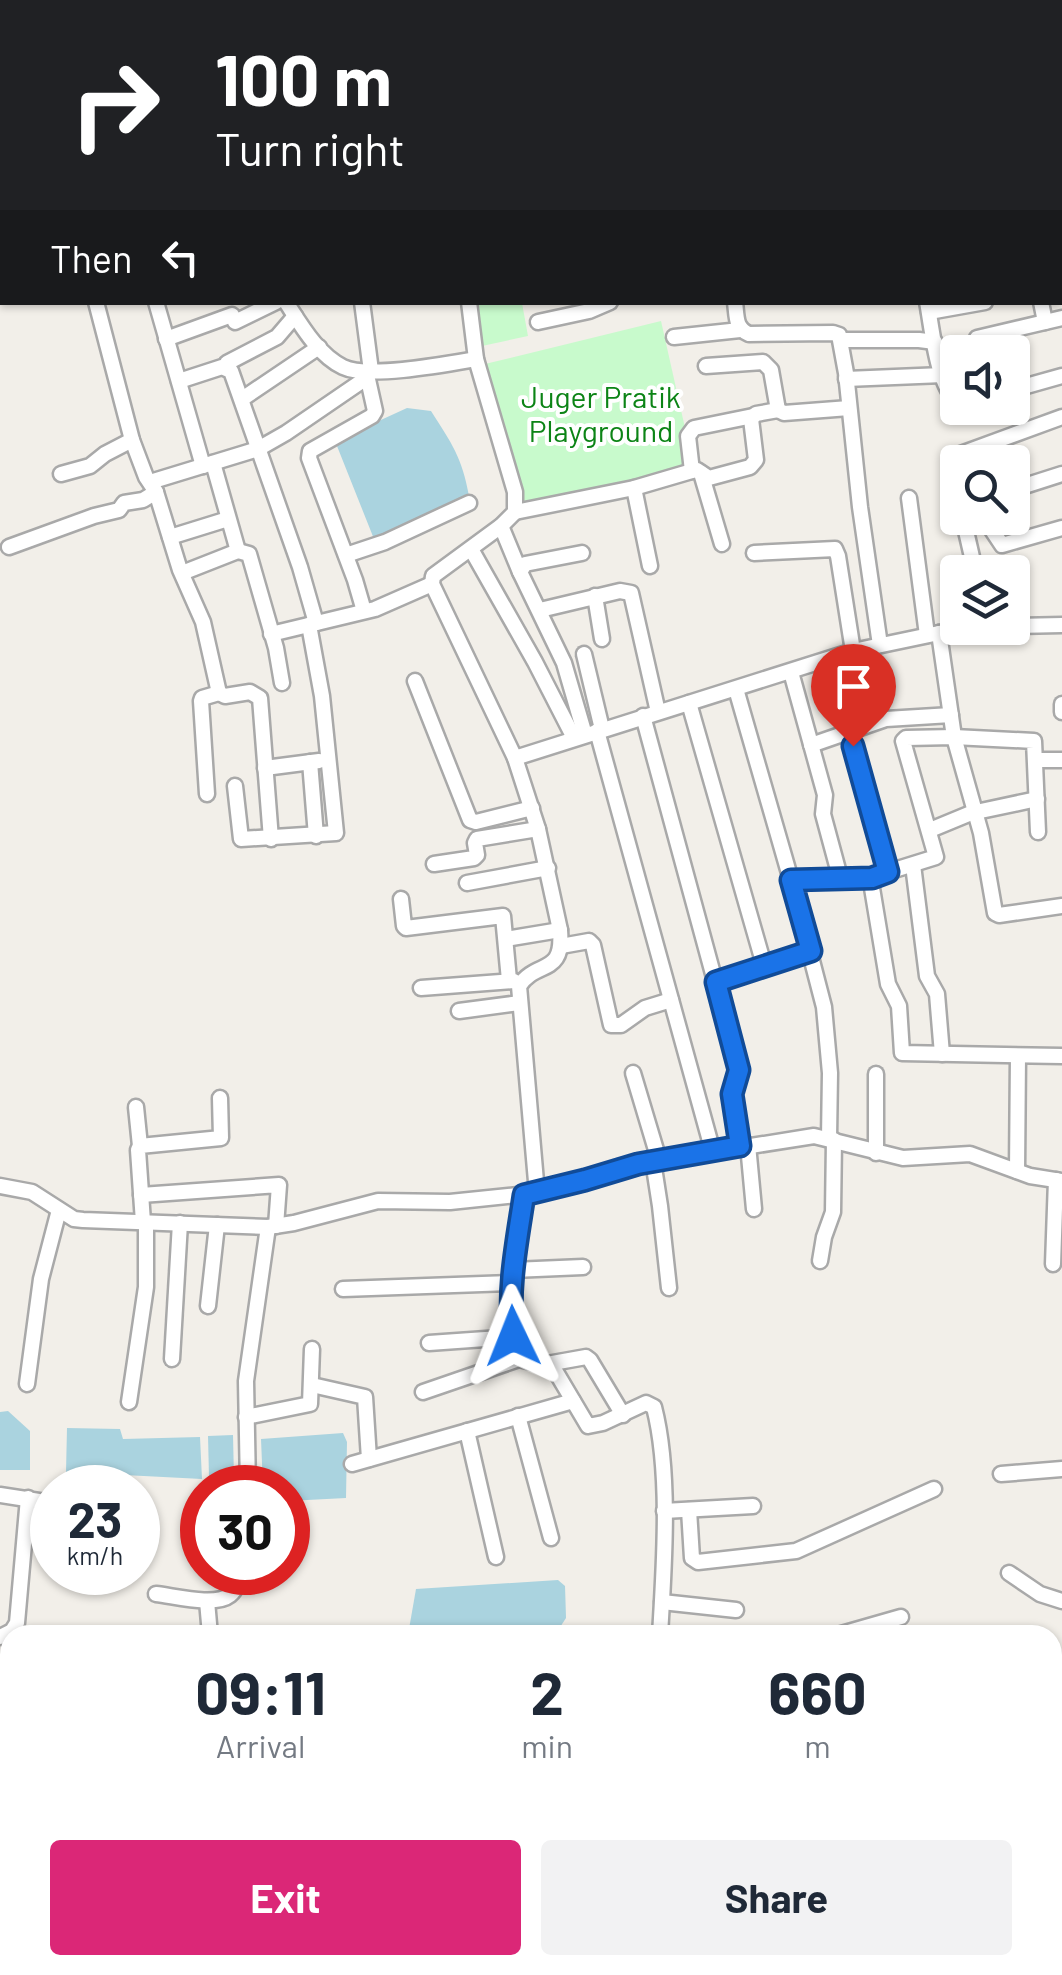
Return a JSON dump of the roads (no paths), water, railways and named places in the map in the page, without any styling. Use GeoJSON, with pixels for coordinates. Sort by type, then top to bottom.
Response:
{"type":"FeatureCollection","features":[{"type":"Feature","properties":{"kind":"street"},"geometry":{"type":"LineString","coordinates":[[97,305],[132,440],[203,622],[220,694]]}},
{"type":"Feature","properties":{"kind":"street"},"geometry":{"type":"LineString","coordinates":[[157,305],[178,381],[238,551]]}},
{"type":"Feature","properties":{"kind":"street"},"geometry":{"type":"LineString","coordinates":[[166,338],[268,305]]}},
{"type":"Feature","properties":{"kind":"street"},"geometry":{"type":"LineString","coordinates":[[288,305],[326,356],[344,368],[369,373],[476,359]]}},
{"type":"Feature","properties":{"kind":"street"},"geometry":{"type":"LineString","coordinates":[[362,305],[375,411],[310,452],[310,458],[364,611]]}},
{"type":"Feature","properties":{"kind":"street"},"geometry":{"type":"LineString","coordinates":[[469,305],[476,359],[514,492],[515,512]]}},
{"type":"Feature","properties":{"kind":"street"},"geometry":{"type":"LineString","coordinates":[[538,322],[603,305]]}},
{"type":"Feature","properties":{"kind":"street"},"geometry":{"type":"LineString","coordinates":[[735,305],[740,330]]}},
{"type":"Feature","properties":{"kind":"street"},"geometry":{"type":"LineString","coordinates":[[1042,305],[1045,322]]}},
{"type":"Feature","properties":{"kind":"street"},"geometry":{"type":"LineString","coordinates":[[928,307],[940,363]]}},
{"type":"Feature","properties":{"kind":"street"},"geometry":{"type":"LineString","coordinates":[[226,363],[278,337],[296,316]]}},
{"type":"Feature","properties":{"kind":"street"},"geometry":{"type":"LineString","coordinates":[[990,335],[1062,318]]}},
{"type":"Feature","properties":{"kind":"street"},"geometry":{"type":"LineString","coordinates":[[674,337],[740,330],[749,334],[839,334],[880,644]]}},
{"type":"Feature","properties":{"kind":"street"},"geometry":{"type":"LineString","coordinates":[[841,340],[935,342]]}},
{"type":"Feature","properties":{"kind":"street"},"geometry":{"type":"LineString","coordinates":[[242,399],[319,347]]}},
{"type":"Feature","properties":{"kind":"street"},"geometry":{"type":"LineString","coordinates":[[706,366],[764,362],[771,370],[778,410]]}},
{"type":"Feature","properties":{"kind":"street"},"geometry":{"type":"LineString","coordinates":[[178,381],[226,367],[242,399],[300,567],[313,624],[337,830],[334,834],[316,836],[241,840],[235,786]]}},
{"type":"Feature","properties":{"kind":"street"},"geometry":{"type":"LineString","coordinates":[[9,547],[120,510],[124,503],[143,500],[153,487],[208,464],[258,450],[354,388],[369,373]]}},
{"type":"Feature","properties":{"kind":"street"},"geometry":{"type":"LineString","coordinates":[[846,379],[940,376]]}},
{"type":"Feature","properties":{"kind":"street"},"geometry":{"type":"LineString","coordinates":[[1030,385],[1062,376]]}},
{"type":"Feature","properties":{"kind":"street"},"geometry":{"type":"LineString","coordinates":[[722,544],[696,472],[688,436],[694,428],[778,410],[804,413],[849,408]]}},
{"type":"Feature","properties":{"kind":"street"},"geometry":{"type":"LineString","coordinates":[[420,988],[514,981],[550,964],[559,956],[562,946],[548,868],[515,758],[432,584],[433,576],[502,526],[515,512],[696,472],[716,477],[754,464],[753,416]]}},
{"type":"Feature","properties":{"kind":"street"},"geometry":{"type":"LineString","coordinates":[[985,445],[1062,417]]}},
{"type":"Feature","properties":{"kind":"street"},"geometry":{"type":"LineString","coordinates":[[61,474],[90,466],[132,440]]}},
{"type":"Feature","properties":{"kind":"street"},"geometry":{"type":"LineString","coordinates":[[1030,484],[1062,474]]}},
{"type":"Feature","properties":{"kind":"street"},"geometry":{"type":"LineString","coordinates":[[634,488],[650,566]]}},
{"type":"Feature","properties":{"kind":"street"},"geometry":{"type":"LineString","coordinates":[[909,498],[954,737],[976,812],[996,915],[1062,906]]}},
{"type":"Feature","properties":{"kind":"street"},"geometry":{"type":"LineString","coordinates":[[346,555],[469,504]]}},
{"type":"Feature","properties":{"kind":"street"},"geometry":{"type":"LineString","coordinates":[[170,537],[228,519]]}},
{"type":"Feature","properties":{"kind":"street"},"geometry":{"type":"LineString","coordinates":[[502,526],[564,663],[589,733],[672,1000],[713,1152]]}},
{"type":"Feature","properties":{"kind":"street"},"geometry":{"type":"LineString","coordinates":[[995,535],[1002,545],[1008,545],[1062,528]]}},
{"type":"Feature","properties":{"kind":"street"},"geometry":{"type":"LineString","coordinates":[[471,549],[535,662],[589,733]]}},
{"type":"Feature","properties":{"kind":"street"},"geometry":{"type":"LineString","coordinates":[[754,553],[835,549],[852,651]]}},
{"type":"Feature","properties":{"kind":"street"},"geometry":{"type":"LineString","coordinates":[[182,574],[238,551],[250,554],[282,682]]}},
{"type":"Feature","properties":{"kind":"street"},"geometry":{"type":"LineString","coordinates":[[520,572],[525,564],[582,553]]}},
{"type":"Feature","properties":{"kind":"street"},"geometry":{"type":"LineString","coordinates":[[271,634],[395,602],[432,584]]}},
{"type":"Feature","properties":{"kind":"street"},"geometry":{"type":"LineString","coordinates":[[540,610],[620,591],[631,593],[651,714],[739,1070],[732,1094],[754,1208]]}},
{"type":"Feature","properties":{"kind":"street"},"geometry":{"type":"LineString","coordinates":[[595,596],[602,638]]}},
{"type":"Feature","properties":{"kind":"street"},"geometry":{"type":"LineString","coordinates":[[1030,626],[1062,625]]}},
{"type":"Feature","properties":{"kind":"street"},"geometry":{"type":"LineString","coordinates":[[515,758],[852,651],[940,633]]}},
{"type":"Feature","properties":{"kind":"street"},"geometry":{"type":"LineString","coordinates":[[584,654],[589,733]]}},
{"type":"Feature","properties":{"kind":"street"},"geometry":{"type":"LineString","coordinates":[[791,672],[824,795],[823,814],[840,878]]}},
{"type":"Feature","properties":{"kind":"street"},"geometry":{"type":"LineString","coordinates":[[415,681],[470,820],[476,822],[532,808]]}},
{"type":"Feature","properties":{"kind":"street"},"geometry":{"type":"LineString","coordinates":[[736,689],[824,1007],[834,1212],[820,1260]]}},
{"type":"Feature","properties":{"kind":"street"},"geometry":{"type":"LineString","coordinates":[[207,794],[202,698],[250,692],[260,698],[271,839]]}},
{"type":"Feature","properties":{"kind":"street"},"geometry":{"type":"LineString","coordinates":[[690,702],[764,965]]}},
{"type":"Feature","properties":{"kind":"street"},"geometry":{"type":"LineString","coordinates":[[1062,704],[1062,712]]}},
{"type":"Feature","properties":{"kind":"street"},"geometry":{"type":"LineString","coordinates":[[811,746],[886,719],[951,715]]}},
{"type":"Feature","properties":{"kind":"street"},"geometry":{"type":"LineString","coordinates":[[849,732],[888,872]]}},
{"type":"Feature","properties":{"kind":"street"},"geometry":{"type":"LineString","coordinates":[[791,880],[872,878],[936,858],[904,739],[1031,740],[1035,744],[1038,832]]}},
{"type":"Feature","properties":{"kind":"street"},"geometry":{"type":"LineString","coordinates":[[265,768],[329,760]]}},
{"type":"Feature","properties":{"kind":"street"},"geometry":{"type":"LineString","coordinates":[[1036,760],[1062,760]]}},
{"type":"Feature","properties":{"kind":"street"},"geometry":{"type":"LineString","coordinates":[[310,762],[316,836]]}},
{"type":"Feature","properties":{"kind":"street"},"geometry":{"type":"LineString","coordinates":[[930,830],[976,812],[1037,798]]}},
{"type":"Feature","properties":{"kind":"street"},"geometry":{"type":"LineString","coordinates":[[434,864],[474,858],[477,840],[538,829]]}},
{"type":"Feature","properties":{"kind":"street"},"geometry":{"type":"LineString","coordinates":[[913,865],[927,976],[937,994],[942,1054]]}},
{"type":"Feature","properties":{"kind":"street"},"geometry":{"type":"LineString","coordinates":[[467,883],[548,868]]}},
{"type":"Feature","properties":{"kind":"street"},"geometry":{"type":"LineString","coordinates":[[872,878],[888,984],[899,1006],[902,1052],[1062,1056]]}},
{"type":"Feature","properties":{"kind":"street"},"geometry":{"type":"LineString","coordinates":[[401,900],[406,928],[504,918],[530,1100],[530,1194],[512,1277],[510,1313],[519,1359]]}},
{"type":"Feature","properties":{"kind":"street"},"geometry":{"type":"LineString","coordinates":[[506,939],[560,930]]}},
{"type":"Feature","properties":{"kind":"street"},"geometry":{"type":"LineString","coordinates":[[562,946],[592,942],[611,1025],[672,1000]]}},
{"type":"Feature","properties":{"kind":"street"},"geometry":{"type":"LineString","coordinates":[[716,982],[811,951]]}},
{"type":"Feature","properties":{"kind":"street"},"geometry":{"type":"LineString","coordinates":[[459,1010],[519,1003]]}},
{"type":"Feature","properties":{"kind":"street"},"geometry":{"type":"LineString","coordinates":[[1017,1171],[1018,1056]]}},
{"type":"Feature","properties":{"kind":"street"},"geometry":{"type":"LineString","coordinates":[[633,1073],[656,1160],[669,1288]]}},
{"type":"Feature","properties":{"kind":"street"},"geometry":{"type":"LineString","coordinates":[[876,1074],[876,1153]]}},
{"type":"Feature","properties":{"kind":"street"},"geometry":{"type":"LineString","coordinates":[[140,1146],[221,1138],[220,1098]]}},
{"type":"Feature","properties":{"kind":"street"},"geometry":{"type":"LineString","coordinates":[[130,1402],[146,1293],[136,1106]]}},
{"type":"Feature","properties":{"kind":"street"},"geometry":{"type":"LineString","coordinates":[[0,1186],[32,1192],[74,1219],[272,1226],[378,1201],[450,1202],[530,1194],[656,1160],[800,1137],[832,1139],[912,1159],[970,1154],[1036,1178],[1059,1180],[1053,1264]]}},
{"type":"Feature","properties":{"kind":"street"},"geometry":{"type":"LineString","coordinates":[[141,1195],[278,1185],[247,1372],[247,1465]]}},
{"type":"Feature","properties":{"kind":"street"},"geometry":{"type":"LineString","coordinates":[[28,1384],[40,1279],[59,1210]]}},
{"type":"Feature","properties":{"kind":"street"},"geometry":{"type":"LineString","coordinates":[[172,1359],[180,1223]]}},
{"type":"Feature","properties":{"kind":"street"},"geometry":{"type":"LineString","coordinates":[[208,1306],[217,1225]]}},
{"type":"Feature","properties":{"kind":"street"},"geometry":{"type":"LineString","coordinates":[[343,1289],[583,1268]]}},
{"type":"Feature","properties":{"kind":"street"},"geometry":{"type":"LineString","coordinates":[[429,1343],[513,1336]]}},
{"type":"Feature","properties":{"kind":"street"},"geometry":{"type":"LineString","coordinates":[[246,1417],[308,1406],[312,1348]]}},
{"type":"Feature","properties":{"kind":"street"},"geometry":{"type":"LineString","coordinates":[[546,1364],[586,1357],[622,1415]]}},
{"type":"Feature","properties":{"kind":"street"},"geometry":{"type":"LineString","coordinates":[[423,1392],[519,1359],[553,1367],[588,1426],[646,1403],[654,1407],[661,1440],[664,1511],[661,1625]]}},
{"type":"Feature","properties":{"kind":"street"},"geometry":{"type":"LineString","coordinates":[[312,1385],[365,1398],[368,1459]]}},
{"type":"Feature","properties":{"kind":"street"},"geometry":{"type":"LineString","coordinates":[[352,1464],[573,1401]]}},
{"type":"Feature","properties":{"kind":"street"},"geometry":{"type":"LineString","coordinates":[[518,1416],[551,1538]]}},
{"type":"Feature","properties":{"kind":"street"},"geometry":{"type":"LineString","coordinates":[[467,1431],[496,1557]]}},
{"type":"Feature","properties":{"kind":"street"},"geometry":{"type":"LineString","coordinates":[[1002,1474],[1062,1470]]}},
{"type":"Feature","properties":{"kind":"street"},"geometry":{"type":"LineString","coordinates":[[689,1510],[692,1558],[698,1562],[796,1551],[934,1489]]}},
{"type":"Feature","properties":{"kind":"street"},"geometry":{"type":"LineString","coordinates":[[0,1495],[28,1498],[15,1625]]}},
{"type":"Feature","properties":{"kind":"street"},"geometry":{"type":"LineString","coordinates":[[664,1511],[753,1506]]}},
{"type":"Feature","properties":{"kind":"street"},"geometry":{"type":"LineString","coordinates":[[1008,1573],[1040,1594],[1062,1600]]}},
{"type":"Feature","properties":{"kind":"street"},"geometry":{"type":"LineString","coordinates":[[160,1594],[207,1600],[230,1595]]}},
{"type":"Feature","properties":{"kind":"street"},"geometry":{"type":"LineString","coordinates":[[207,1600],[209,1625]]}},
{"type":"Feature","properties":{"kind":"street"},"geometry":{"type":"LineString","coordinates":[[662,1602],[736,1610]]}},
{"type":"Feature","properties":{"kind":"street"},"geometry":{"type":"LineString","coordinates":[[873,1625],[901,1617]]}},
{"type":"Feature","properties":{"kind":"water"},"geometry":{"type":"Polygon","coordinates":[[[407,408],[431,411],[455,451],[469,496],[447,513],[374,539],[335,441],[407,408]]]}},
{"type":"Feature","properties":{"kind":"water"},"geometry":{"type":"Polygon","coordinates":[[[8,1411],[30,1431],[30,1470],[0,1470],[0,1412],[8,1411]]]}},
{"type":"Feature","properties":{"kind":"water"},"geometry":{"type":"Polygon","coordinates":[[[67,1428],[120,1429],[123,1439],[200,1437],[201,1465],[180,1465],[180,1478],[160,1477],[160,1465],[66,1465],[67,1428]]]}},
{"type":"Feature","properties":{"kind":"water"},"geometry":{"type":"Polygon","coordinates":[[[343,1433],[347,1442],[346,1498],[310,1500],[310,1465],[262,1465],[261,1439],[343,1433]]]}},
{"type":"Feature","properties":{"kind":"water"},"geometry":{"type":"Polygon","coordinates":[[[233,1435],[234,1465],[209,1465],[208,1436],[233,1435]]]}},
{"type":"Feature","properties":{"kind":"water"},"geometry":{"type":"Polygon","coordinates":[[[558,1580],[565,1586],[566,1618],[561,1625],[410,1625],[416,1589],[558,1580]]]}},
{"type":"Feature","properties":{"kind":"park label","name":"Juger Pratik Playground"},"geometry":{"type":"Point","coordinates":[601,413]}}]}
